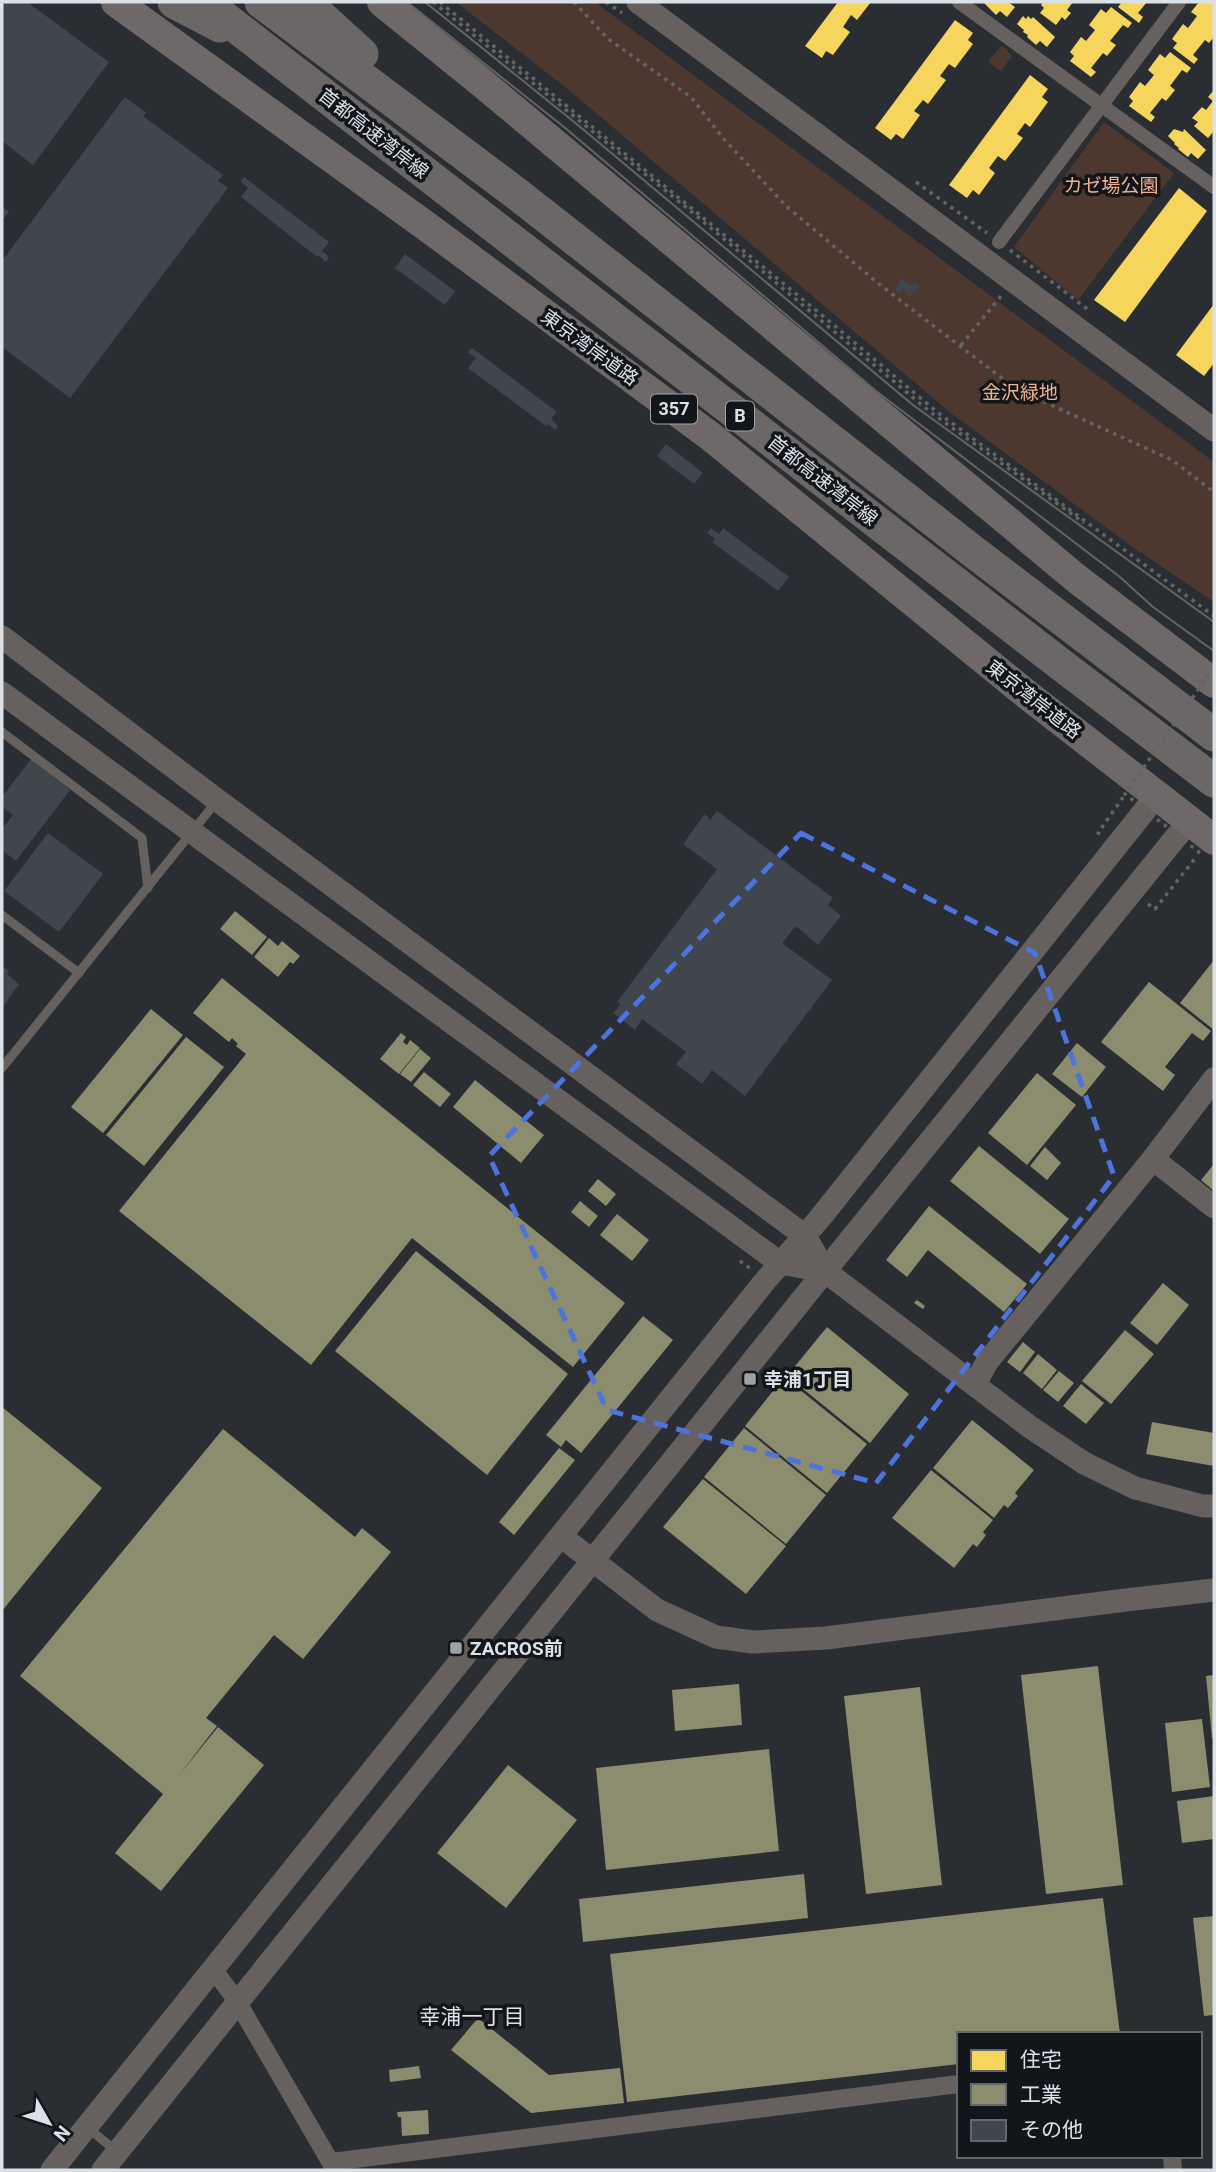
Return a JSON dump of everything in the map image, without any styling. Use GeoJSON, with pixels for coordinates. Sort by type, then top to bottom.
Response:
{"type":"FeatureCollection","features":[{"type":"Feature","properties":{"kind":"highway","name":"東京湾岸道路"},"geometry":{"type":"LineString","coordinates":[[116,2],[437,234],[700,429],[1014,685],[1189,821],[1207,850]]}},
{"type":"Feature","properties":{"kind":"highway","name":"B"},"geometry":{"type":"LineString","coordinates":[[174,2],[266,49]]}},
{"type":"Feature","properties":{"kind":"highway"},"geometry":{"type":"LineString","coordinates":[[204,2],[266,49]]}},
{"type":"Feature","properties":{"kind":"highway"},"geometry":{"type":"LineString","coordinates":[[261,2],[517,194]]}},
{"type":"Feature","properties":{"kind":"highway","name":"B"},"geometry":{"type":"LineString","coordinates":[[304,2],[517,194]]}},
{"type":"Feature","properties":{"kind":"highway"},"geometry":{"type":"LineString","coordinates":[[382,2],[1077,579],[1214,683]]}},
{"type":"Feature","properties":{"kind":"highway","name":"首都高速湾岸線"},"geometry":{"type":"LineString","coordinates":[[266,49],[1214,781]]}},
{"type":"Feature","properties":{"kind":"highway","name":"首都高速湾岸線"},"geometry":{"type":"LineString","coordinates":[[517,194],[964,545],[1214,735]]}},
{"type":"Feature","properties":{"kind":"street"},"geometry":{"type":"LineString","coordinates":[[638,2],[1214,430]]}},
{"type":"Feature","properties":{"kind":"street"},"geometry":{"type":"LineString","coordinates":[[959,2],[1214,187]]}},
{"type":"Feature","properties":{"kind":"street"},"geometry":{"type":"LineString","coordinates":[[999,242],[1179,2]]}},
{"type":"Feature","properties":{"kind":"street"},"geometry":{"type":"LineString","coordinates":[[2,637],[217,800],[805,1236],[825,1271],[1030,1427],[1084,1463],[1135,1488],[1203,1506],[1214,1506]]}},
{"type":"Feature","properties":{"kind":"street"},"geometry":{"type":"LineString","coordinates":[[2,693],[779,1263],[825,1271]]}},
{"type":"Feature","properties":{"kind":"street"},"geometry":{"type":"LineString","coordinates":[[52,2170],[1157,795]]}},
{"type":"Feature","properties":{"kind":"street"},"geometry":{"type":"LineString","coordinates":[[103,2170],[1189,821]]}},
{"type":"Feature","properties":{"kind":"street"},"geometry":{"type":"LineString","coordinates":[[975,1384],[987,1362],[1214,1079]]}},
{"type":"Feature","properties":{"kind":"street"},"geometry":{"type":"LineString","coordinates":[[1153,1158],[1214,1207]]}},
{"type":"Feature","properties":{"kind":"street"},"geometry":{"type":"LineString","coordinates":[[562,1537],[657,1610],[716,1637],[753,1642],[827,1637],[1214,1590]]}},
{"type":"Feature","properties":{"kind":"street"},"geometry":{"type":"LineString","coordinates":[[213,1969],[237,2001],[333,2166],[957,2084]]}},
{"type":"Feature","properties":{"kind":"lane"},"geometry":{"type":"LineString","coordinates":[[2,732],[142,838],[148,888]]}},
{"type":"Feature","properties":{"kind":"lane"},"geometry":{"type":"LineString","coordinates":[[2,1068],[217,800]]}},
{"type":"Feature","properties":{"kind":"lane"},"geometry":{"type":"LineString","coordinates":[[2,915],[79,973]]}},
{"type":"Feature","properties":{"kind":"lane"},"geometry":{"type":"LineString","coordinates":[[87,2127],[118,2152]]}},
{"type":"Feature","properties":{"kind":"path"},"geometry":{"type":"LineString","coordinates":[[433,2],[687,208],[929,411],[1214,615]]}},
{"type":"Feature","properties":{"kind":"path"},"geometry":{"type":"LineString","coordinates":[[440,2],[937,412],[1206,610]]}},
{"type":"Feature","properties":{"kind":"path"},"geometry":{"type":"LineString","coordinates":[[574,2],[608,39],[691,97],[723,138],[786,206],[879,284],[1016,389],[1172,460],[1214,492]]}},
{"type":"Feature","properties":{"kind":"path"},"geometry":{"type":"LineString","coordinates":[[961,345],[1002,296]]}},
{"type":"Feature","properties":{"kind":"path"},"geometry":{"type":"LineString","coordinates":[[1098,833],[1214,667]]}},
{"type":"Feature","properties":{"kind":"path"},"geometry":{"type":"LineString","coordinates":[[1116,787],[1207,850],[1155,909],[1149,904]]}},
{"type":"Feature","properties":{"kind":"highlighted area"},"geometry":{"type":"Polygon","coordinates":[[[801,833],[1035,953],[1114,1176],[876,1483],[607,1410],[489,1156],[801,833]]]}},
{"type":"Feature","properties":{"kind":"green space","name":"金沢緑地"},"geometry":{"type":"Polygon","coordinates":[[[456,2],[595,2],[1214,462],[1214,602],[1134,548],[952,414],[564,86],[456,2]]]}},
{"type":"Feature","properties":{"kind":"green space"},"geometry":{"type":"Polygon","coordinates":[[[1002,45],[1012,56],[1001,71],[988,62],[1002,45]]]}},
{"type":"Feature","properties":{"kind":"green space","name":"カゼ場公園"},"geometry":{"type":"Polygon","coordinates":[[[1104,122],[1174,173],[1078,300],[1014,247],[1104,122]]]}},
{"type":"Feature","properties":{"kind":"building: 住宅"},"geometry":{"type":"Polygon","coordinates":[[[838,2],[871,2],[857,20],[851,15],[843,27],[850,32],[833,55],[826,51],[822,58],[805,46],[838,2]]]}},
{"type":"Feature","properties":{"kind":"building: 住宅"},"geometry":{"type":"Polygon","coordinates":[[[983,2],[1008,2],[1015,7],[1007,17],[1000,11],[996,15],[983,2]]]}},
{"type":"Feature","properties":{"kind":"building: 住宅"},"geometry":{"type":"Polygon","coordinates":[[[1043,2],[1073,2],[1067,10],[1071,13],[1065,20],[1062,17],[1056,25],[1040,13],[1044,8],[1041,5],[1043,2]]]}},
{"type":"Feature","properties":{"kind":"building: 住宅"},"geometry":{"type":"Polygon","coordinates":[[[1122,2],[1147,2],[1138,13],[1143,17],[1139,23],[1118,7],[1122,2]]]}},
{"type":"Feature","properties":{"kind":"building: 住宅"},"geometry":{"type":"Polygon","coordinates":[[[1199,2],[1214,2],[1214,37],[1209,43],[1205,40],[1193,55],[1198,59],[1194,64],[1173,48],[1177,43],[1172,39],[1183,24],[1188,28],[1197,16],[1191,12],[1199,2]]]}},
{"type":"Feature","properties":{"kind":"building: 住宅"},"geometry":{"type":"Polygon","coordinates":[[[1111,7],[1132,23],[1128,28],[1123,25],[1110,41],[1116,45],[1107,56],[1103,53],[1091,68],[1096,72],[1091,77],[1070,61],[1074,56],[1070,52],[1081,37],[1086,41],[1095,30],[1089,25],[1101,9],[1106,13],[1111,7]]]}},
{"type":"Feature","properties":{"kind":"building: 住宅"},"geometry":{"type":"Polygon","coordinates":[[[1023,16],[1026,19],[1028,16],[1031,19],[1033,17],[1055,37],[1047,47],[1040,41],[1036,45],[1023,32],[1017,24],[1023,16]]]}},
{"type":"Feature","properties":{"kind":"building: 住宅"},"geometry":{"type":"Polygon","coordinates":[[[955,20],[973,33],[968,40],[973,44],[955,68],[949,64],[940,76],[946,80],[928,104],[923,100],[914,111],[920,115],[903,139],[896,134],[891,140],[875,128],[955,20]]]}},
{"type":"Feature","properties":{"kind":"building: 住宅"},"geometry":{"type":"Polygon","coordinates":[[[1170,52],[1191,68],[1187,73],[1182,70],[1170,86],[1175,90],[1166,101],[1162,98],[1150,113],[1155,117],[1151,122],[1129,106],[1133,101],[1129,97],[1140,82],[1145,86],[1154,75],[1148,70],[1160,54],[1165,58],[1170,52]]]}},
{"type":"Feature","properties":{"kind":"building: 住宅"},"geometry":{"type":"Polygon","coordinates":[[[1030,75],[1048,89],[1042,97],[1048,102],[1030,127],[1025,123],[1017,134],[1023,138],[1005,161],[998,156],[989,168],[995,173],[979,195],[973,190],[967,198],[949,185],[1030,75]]]}},
{"type":"Feature","properties":{"kind":"building: 住宅"},"geometry":{"type":"Polygon","coordinates":[[[1214,90],[1214,131],[1208,138],[1194,126],[1198,122],[1192,118],[1202,107],[1206,110],[1213,101],[1208,97],[1214,90]]]}},
{"type":"Feature","properties":{"kind":"building: 住宅"},"geometry":{"type":"Polygon","coordinates":[[[1174,129],[1183,132],[1184,129],[1206,150],[1198,159],[1191,153],[1188,157],[1174,144],[1168,136],[1174,129]]]}},
{"type":"Feature","properties":{"kind":"building: 住宅"},"geometry":{"type":"Polygon","coordinates":[[[1179,188],[1207,211],[1125,322],[1094,300],[1179,188]]]}},
{"type":"Feature","properties":{"kind":"building: 住宅"},"geometry":{"type":"Polygon","coordinates":[[[1214,304],[1214,363],[1204,376],[1176,355],[1214,304]]]}},
{"type":"Feature","properties":{"kind":"building: 工業"},"geometry":{"type":"Polygon","coordinates":[[[235,911],[267,937],[252,955],[220,929],[235,911]]]}},
{"type":"Feature","properties":{"kind":"building: 工業"},"geometry":{"type":"Polygon","coordinates":[[[269,938],[278,946],[282,941],[300,956],[293,964],[290,962],[278,977],[254,957],[269,938]]]}},
{"type":"Feature","properties":{"kind":"building: 工業"},"geometry":{"type":"Polygon","coordinates":[[[1214,960],[1214,1030],[1180,1003],[1214,960]]]}},
{"type":"Feature","properties":{"kind":"building: 工業"},"geometry":{"type":"Polygon","coordinates":[[[222,978],[625,1303],[573,1367],[412,1238],[311,1365],[119,1211],[246,1054],[236,1046],[238,1044],[232,1038],[229,1042],[193,1013],[222,978]]]}},
{"type":"Feature","properties":{"kind":"building: 工業"},"geometry":{"type":"Polygon","coordinates":[[[1149,982],[1211,1031],[1203,1041],[1192,1033],[1165,1067],[1175,1075],[1163,1091],[1101,1042],[1149,982]]]}},
{"type":"Feature","properties":{"kind":"building: 工業"},"geometry":{"type":"Polygon","coordinates":[[[151,1009],[183,1035],[103,1133],[71,1107],[151,1009]]]}},
{"type":"Feature","properties":{"kind":"building: 工業"},"geometry":{"type":"Polygon","coordinates":[[[401,1033],[406,1037],[403,1042],[407,1045],[410,1040],[420,1048],[399,1074],[380,1059],[401,1033]]]}},
{"type":"Feature","properties":{"kind":"building: 工業"},"geometry":{"type":"Polygon","coordinates":[[[186,1037],[224,1067],[144,1166],[106,1135],[186,1037]]]}},
{"type":"Feature","properties":{"kind":"building: 工業"},"geometry":{"type":"Polygon","coordinates":[[[1077,1043],[1106,1067],[1082,1097],[1052,1074],[1077,1043]]]}},
{"type":"Feature","properties":{"kind":"building: 工業"},"geometry":{"type":"Polygon","coordinates":[[[420,1049],[431,1058],[411,1082],[400,1074],[420,1049]]]}},
{"type":"Feature","properties":{"kind":"building: 工業"},"geometry":{"type":"Polygon","coordinates":[[[424,1072],[451,1094],[440,1107],[413,1085],[424,1072]]]}},
{"type":"Feature","properties":{"kind":"building: 工業"},"geometry":{"type":"Polygon","coordinates":[[[1037,1073],[1076,1105],[1027,1165],[988,1133],[1037,1073]]]}},
{"type":"Feature","properties":{"kind":"building: 工業"},"geometry":{"type":"Polygon","coordinates":[[[475,1080],[544,1135],[521,1163],[453,1107],[475,1080]]]}},
{"type":"Feature","properties":{"kind":"building: 工業"},"geometry":{"type":"Polygon","coordinates":[[[979,1146],[1069,1219],[1040,1254],[950,1181],[979,1146]]]}},
{"type":"Feature","properties":{"kind":"building: 工業"},"geometry":{"type":"Polygon","coordinates":[[[1045,1147],[1061,1163],[1047,1180],[1030,1166],[1045,1147]]]}},
{"type":"Feature","properties":{"kind":"building: 工業"},"geometry":{"type":"Polygon","coordinates":[[[1214,1164],[1214,1191],[1201,1180],[1214,1164]]]}},
{"type":"Feature","properties":{"kind":"building: 工業"},"geometry":{"type":"Polygon","coordinates":[[[598,1179],[616,1194],[606,1206],[588,1191],[598,1179]]]}},
{"type":"Feature","properties":{"kind":"building: 工業"},"geometry":{"type":"Polygon","coordinates":[[[580,1201],[598,1216],[589,1227],[571,1212],[580,1201]]]}},
{"type":"Feature","properties":{"kind":"building: 工業"},"geometry":{"type":"Polygon","coordinates":[[[929,1206],[1027,1284],[1004,1312],[928,1250],[907,1277],[886,1260],[929,1206]]]}},
{"type":"Feature","properties":{"kind":"building: 工業"},"geometry":{"type":"Polygon","coordinates":[[[617,1214],[649,1240],[632,1261],[600,1235],[617,1214]]]}},
{"type":"Feature","properties":{"kind":"building: 工業"},"geometry":{"type":"Polygon","coordinates":[[[416,1251],[568,1374],[487,1475],[335,1351],[416,1251]]]}},
{"type":"Feature","properties":{"kind":"building: 工業"},"geometry":{"type":"Polygon","coordinates":[[[1163,1283],[1189,1305],[1157,1345],[1130,1323],[1163,1283]]]}},
{"type":"Feature","properties":{"kind":"building: 工業"},"geometry":{"type":"Polygon","coordinates":[[[917,1300],[925,1306],[923,1309],[914,1303],[917,1300]]]}},
{"type":"Feature","properties":{"kind":"building: 工業"},"geometry":{"type":"Polygon","coordinates":[[[643,1316],[673,1340],[581,1453],[566,1440],[561,1447],[546,1435],[643,1316]]]}},
{"type":"Feature","properties":{"kind":"building: 工業"},"geometry":{"type":"Polygon","coordinates":[[[827,1327],[909,1394],[870,1443],[787,1376],[827,1327]]]}},
{"type":"Feature","properties":{"kind":"building: 工業"},"geometry":{"type":"Polygon","coordinates":[[[1125,1330],[1154,1354],[1111,1404],[1082,1381],[1125,1330]]]}},
{"type":"Feature","properties":{"kind":"building: 工業"},"geometry":{"type":"Polygon","coordinates":[[[1023,1342],[1035,1352],[1020,1372],[1007,1362],[1023,1342]]]}},
{"type":"Feature","properties":{"kind":"building: 工業"},"geometry":{"type":"Polygon","coordinates":[[[1038,1354],[1057,1370],[1042,1389],[1023,1373],[1038,1354]]]}},
{"type":"Feature","properties":{"kind":"building: 工業"},"geometry":{"type":"Polygon","coordinates":[[[1059,1371],[1074,1383],[1058,1402],[1043,1390],[1059,1371]]]}},
{"type":"Feature","properties":{"kind":"building: 工業"},"geometry":{"type":"Polygon","coordinates":[[[784,1377],[867,1444],[827,1493],[745,1426],[784,1377]]]}},
{"type":"Feature","properties":{"kind":"building: 工業"},"geometry":{"type":"Polygon","coordinates":[[[1081,1384],[1104,1403],[1086,1424],[1063,1406],[1081,1384]]]}},
{"type":"Feature","properties":{"kind":"building: 工業"},"geometry":{"type":"Polygon","coordinates":[[[2,1407],[102,1488],[2,1611],[2,1407]]]}},
{"type":"Feature","properties":{"kind":"building: 工業"},"geometry":{"type":"Polygon","coordinates":[[[972,1420],[1034,1470],[1015,1493],[1018,1496],[1008,1508],[1004,1505],[994,1518],[933,1468],[972,1420]]]}},
{"type":"Feature","properties":{"kind":"building: 工業"},"geometry":{"type":"Polygon","coordinates":[[[1152,1422],[1214,1433],[1214,1466],[1146,1454],[1152,1422]]]}},
{"type":"Feature","properties":{"kind":"building: 工業"},"geometry":{"type":"Polygon","coordinates":[[[744,1428],[826,1495],[786,1544],[704,1477],[744,1428]]]}},
{"type":"Feature","properties":{"kind":"building: 工業"},"geometry":{"type":"Polygon","coordinates":[[[223,1429],[355,1537],[362,1528],[391,1552],[303,1659],[274,1635],[206,1718],[217,1726],[179,1775],[218,1727],[264,1765],[161,1891],[115,1853],[163,1794],[20,1676],[223,1429]]]}},
{"type":"Feature","properties":{"kind":"building: 工業"},"geometry":{"type":"Polygon","coordinates":[[[559,1448],[575,1460],[514,1535],[499,1522],[559,1448]]]}},
{"type":"Feature","properties":{"kind":"building: 工業"},"geometry":{"type":"Polygon","coordinates":[[[931,1470],[993,1520],[983,1532],[986,1535],[977,1547],[973,1544],[954,1568],[892,1518],[931,1470]]]}},
{"type":"Feature","properties":{"kind":"building: 工業"},"geometry":{"type":"Polygon","coordinates":[[[703,1479],[786,1546],[746,1594],[663,1527],[703,1479]]]}},
{"type":"Feature","properties":{"kind":"building: 工業"},"geometry":{"type":"Polygon","coordinates":[[[1098,1666],[1123,1885],[1046,1894],[1021,1675],[1098,1666]]]}},
{"type":"Feature","properties":{"kind":"building: 工業"},"geometry":{"type":"Polygon","coordinates":[[[1214,1675],[1214,1738],[1212,1738],[1206,1676],[1214,1675]]]}},
{"type":"Feature","properties":{"kind":"building: 工業"},"geometry":{"type":"Polygon","coordinates":[[[739,1684],[742,1725],[675,1731],[672,1690],[739,1684]]]}},
{"type":"Feature","properties":{"kind":"building: 工業"},"geometry":{"type":"Polygon","coordinates":[[[920,1687],[942,1885],[866,1894],[844,1696],[920,1687]]]}},
{"type":"Feature","properties":{"kind":"building: 工業"},"geometry":{"type":"Polygon","coordinates":[[[1202,1719],[1210,1787],[1172,1792],[1165,1723],[1202,1719]]]}},
{"type":"Feature","properties":{"kind":"building: 工業"},"geometry":{"type":"Polygon","coordinates":[[[769,1749],[779,1851],[606,1870],[596,1768],[769,1749]]]}},
{"type":"Feature","properties":{"kind":"building: 工業"},"geometry":{"type":"Polygon","coordinates":[[[508,1765],[577,1820],[506,1908],[437,1853],[508,1765]]]}},
{"type":"Feature","properties":{"kind":"building: 工業"},"geometry":{"type":"Polygon","coordinates":[[[1214,1796],[1214,1839],[1182,1843],[1177,1801],[1214,1796]]]}},
{"type":"Feature","properties":{"kind":"building: 工業"},"geometry":{"type":"Polygon","coordinates":[[[804,1874],[808,1918],[583,1942],[579,1899],[804,1874]]]}},
{"type":"Feature","properties":{"kind":"building: 工業"},"geometry":{"type":"Polygon","coordinates":[[[1103,1898],[1120,2032],[957,2032],[957,2064],[627,2102],[610,1954],[1103,1898]]]}},
{"type":"Feature","properties":{"kind":"building: 工業"},"geometry":{"type":"Polygon","coordinates":[[[1214,1916],[1214,2015],[1204,2016],[1193,1918],[1214,1916]]]}},
{"type":"Feature","properties":{"kind":"building: 工業"},"geometry":{"type":"Polygon","coordinates":[[[478,2018],[549,2075],[620,2068],[624,2103],[531,2113],[451,2050],[478,2018]]]}},
{"type":"Feature","properties":{"kind":"building: 工業"},"geometry":{"type":"Polygon","coordinates":[[[419,2066],[421,2078],[390,2082],[389,2070],[419,2066]]]}},
{"type":"Feature","properties":{"kind":"building: 工業"},"geometry":{"type":"Polygon","coordinates":[[[428,2110],[429,2134],[402,2136],[401,2117],[398,2117],[397,2112],[428,2110]]]}},
{"type":"Feature","properties":{"kind":"building: その他"},"geometry":{"type":"Polygon","coordinates":[[[2,2],[27,2],[109,62],[33,165],[2,141],[2,2]]]}},
{"type":"Feature","properties":{"kind":"building: その他"},"geometry":{"type":"Polygon","coordinates":[[[125,97],[146,113],[143,116],[223,175],[218,181],[228,188],[70,398],[2,347],[2,261],[125,97]]]}},
{"type":"Feature","properties":{"kind":"building: その他"},"geometry":{"type":"Polygon","coordinates":[[[244,177],[329,242],[322,251],[329,257],[326,262],[241,197],[248,188],[241,182],[244,177]]]}},
{"type":"Feature","properties":{"kind":"building: その他"},"geometry":{"type":"Polygon","coordinates":[[[2,207],[9,212],[2,221],[2,207]]]}},
{"type":"Feature","properties":{"kind":"building: その他"},"geometry":{"type":"Polygon","coordinates":[[[405,254],[455,291],[445,305],[395,268],[405,254]]]}},
{"type":"Feature","properties":{"kind":"building: その他"},"geometry":{"type":"Polygon","coordinates":[[[901,278],[912,286],[915,282],[920,287],[909,297],[903,288],[899,293],[895,290],[901,278]]]}},
{"type":"Feature","properties":{"kind":"building: その他"},"geometry":{"type":"Polygon","coordinates":[[[472,348],[557,412],[551,419],[558,426],[555,430],[468,368],[476,358],[468,352],[472,348]]]}},
{"type":"Feature","properties":{"kind":"building: その他"},"geometry":{"type":"Polygon","coordinates":[[[666,444],[703,473],[694,484],[657,456],[666,444]]]}},
{"type":"Feature","properties":{"kind":"building: その他"},"geometry":{"type":"Polygon","coordinates":[[[711,528],[719,534],[723,528],[789,577],[778,591],[712,542],[715,539],[707,533],[711,528]]]}},
{"type":"Feature","properties":{"kind":"building: その他"},"geometry":{"type":"Polygon","coordinates":[[[31,759],[70,790],[16,861],[2,850],[2,829],[13,815],[2,806],[2,797],[31,759]]]}},
{"type":"Feature","properties":{"kind":"building: その他"},"geometry":{"type":"Polygon","coordinates":[[[717,811],[833,898],[828,905],[841,916],[818,945],[796,926],[782,943],[832,980],[745,1096],[712,1070],[702,1084],[676,1064],[686,1052],[642,1019],[635,1030],[613,1013],[621,1004],[617,1002],[717,869],[683,844],[705,814],[710,820],[717,811]]]}},
{"type":"Feature","properties":{"kind":"building: その他"},"geometry":{"type":"Polygon","coordinates":[[[48,833],[103,874],[59,932],[4,891],[48,833]]]}},
{"type":"Feature","properties":{"kind":"building: その他"},"geometry":{"type":"Polygon","coordinates":[[[2,966],[19,984],[2,1008],[2,966]]]}},
{"type":"Feature","properties":{"kind":"tram line"},"geometry":{"type":"LineString","coordinates":[[407,2],[564,127],[876,391],[1120,577],[1153,607],[1214,651]]}},
{"type":"Feature","properties":{"kind":"tram line"},"geometry":{"type":"LineString","coordinates":[[425,2],[573,121],[913,405],[1214,622]]}},
{"type":"Feature","properties":{"kind":"place","name":"幸浦1丁目"},"geometry":{"type":"Point","coordinates":[750,1379]}},
{"type":"Feature","properties":{"kind":"place","name":"ZACROS前"},"geometry":{"type":"Point","coordinates":[456,1648]}},
{"type":"Feature","properties":{"kind":"district","name":"幸浦一丁目"},"geometry":{"type":"Point","coordinates":[472,2017]}}]}
